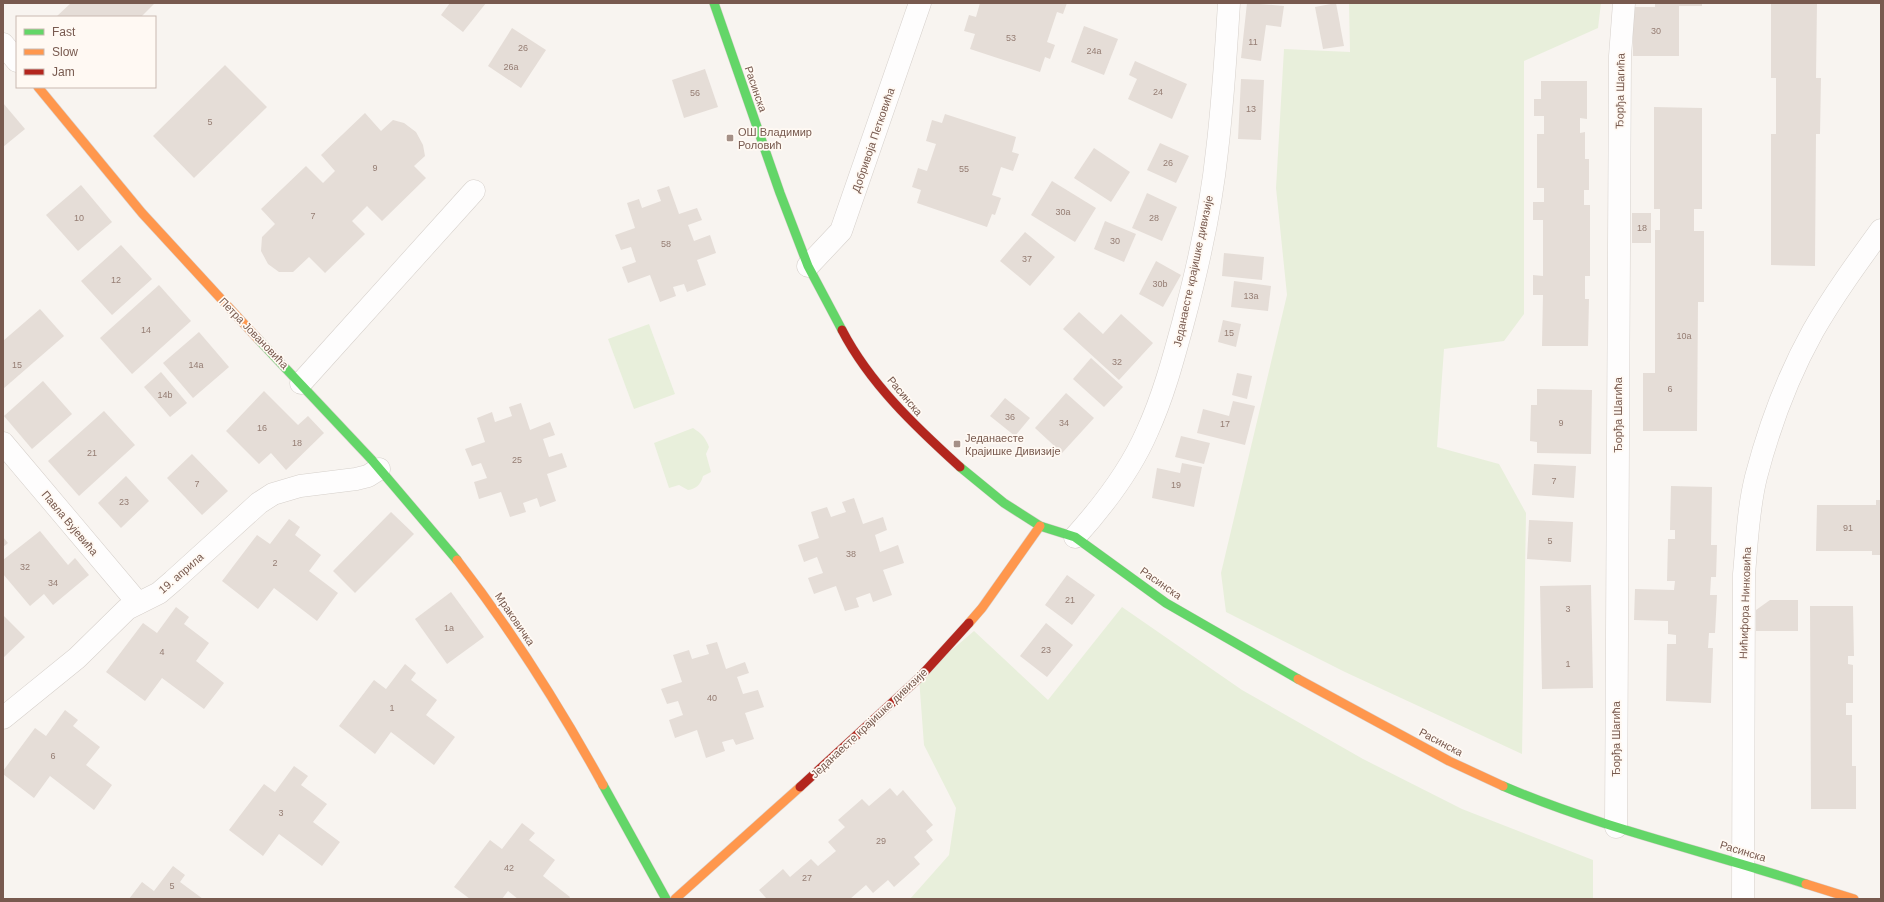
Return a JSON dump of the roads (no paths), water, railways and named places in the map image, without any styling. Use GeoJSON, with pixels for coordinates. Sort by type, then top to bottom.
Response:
{"type":"FeatureCollection","features":[{"type":"Feature","properties":{"kind":"street","name":"Расинска"},"geometry":{"type":"LineString","coordinates":[[714,3],[780,193],[808,266],[848,342],[896,405],[920,432],[967,474],[1004,503],[1040,526],[1075,537],[1166,603],[1279,669],[1449,761],[1493,782],[1546,804],[1616,828],[1743,863],[1854,899]]}},
{"type":"Feature","properties":{"kind":"street","name":"Добривоја Петковића"},"geometry":{"type":"LineString","coordinates":[[808,266],[841,231],[920,3]]}},
{"type":"Feature","properties":{"kind":"street","name":"Једанаесте крајишке дивизије"},"geometry":{"type":"LineString","coordinates":[[1075,537],[1096,514],[1124,474],[1147,433],[1171,367],[1189,301],[1202,240],[1217,152],[1229,3]]}},
{"type":"Feature","properties":{"kind":"street","name":"Ђорђа Шагића"},"geometry":{"type":"LineString","coordinates":[[1616,828],[1620,56],[1624,3]]}},
{"type":"Feature","properties":{"kind":"street"},"geometry":{"type":"LineString","coordinates":[[3,44],[16,61]]}},
{"type":"Feature","properties":{"kind":"street","name":"Петра Јовановића"},"geometry":{"type":"LineString","coordinates":[[39,88],[177,253],[301,383]]}},
{"type":"Feature","properties":{"kind":"street"},"geometry":{"type":"LineString","coordinates":[[301,383],[474,191]]}},
{"type":"Feature","properties":{"kind":"street","name":"Нићифора Нинковића"},"geometry":{"type":"LineString","coordinates":[[1743,899],[1744,574],[1748,530],[1756,478],[1773,419],[1813,332],[1845,280],[1881,230]]}},
{"type":"Feature","properties":{"kind":"street","name":"Мраковичка"},"geometry":{"type":"LineString","coordinates":[[301,383],[379,469],[470,577],[521,650],[558,707],[666,899]]}},
{"type":"Feature","properties":{"kind":"street","name":"Павла Вујевића"},"geometry":{"type":"LineString","coordinates":[[3,443],[138,603]]}},
{"type":"Feature","properties":{"kind":"street","name":"19. априла"},"geometry":{"type":"LineString","coordinates":[[3,718],[77,658],[127,609],[159,593],[259,503],[273,494],[300,486],[356,479],[368,476],[379,469]]}},
{"type":"Feature","properties":{"kind":"street","name":"Једанаесте крајишке дивизије"},"geometry":{"type":"LineString","coordinates":[[675,899],[846,746],[919,678],[982,608],[1040,526]]}},
{"type":"Feature","properties":{"kind":"place","name":"ОШ Владимир Роловић"},"geometry":{"type":"Point","coordinates":[730,138]}},
{"type":"Feature","properties":{"kind":"place","name":"Једанаесте Крајишке Дивизије"},"geometry":{"type":"Point","coordinates":[957,444]}}]}
